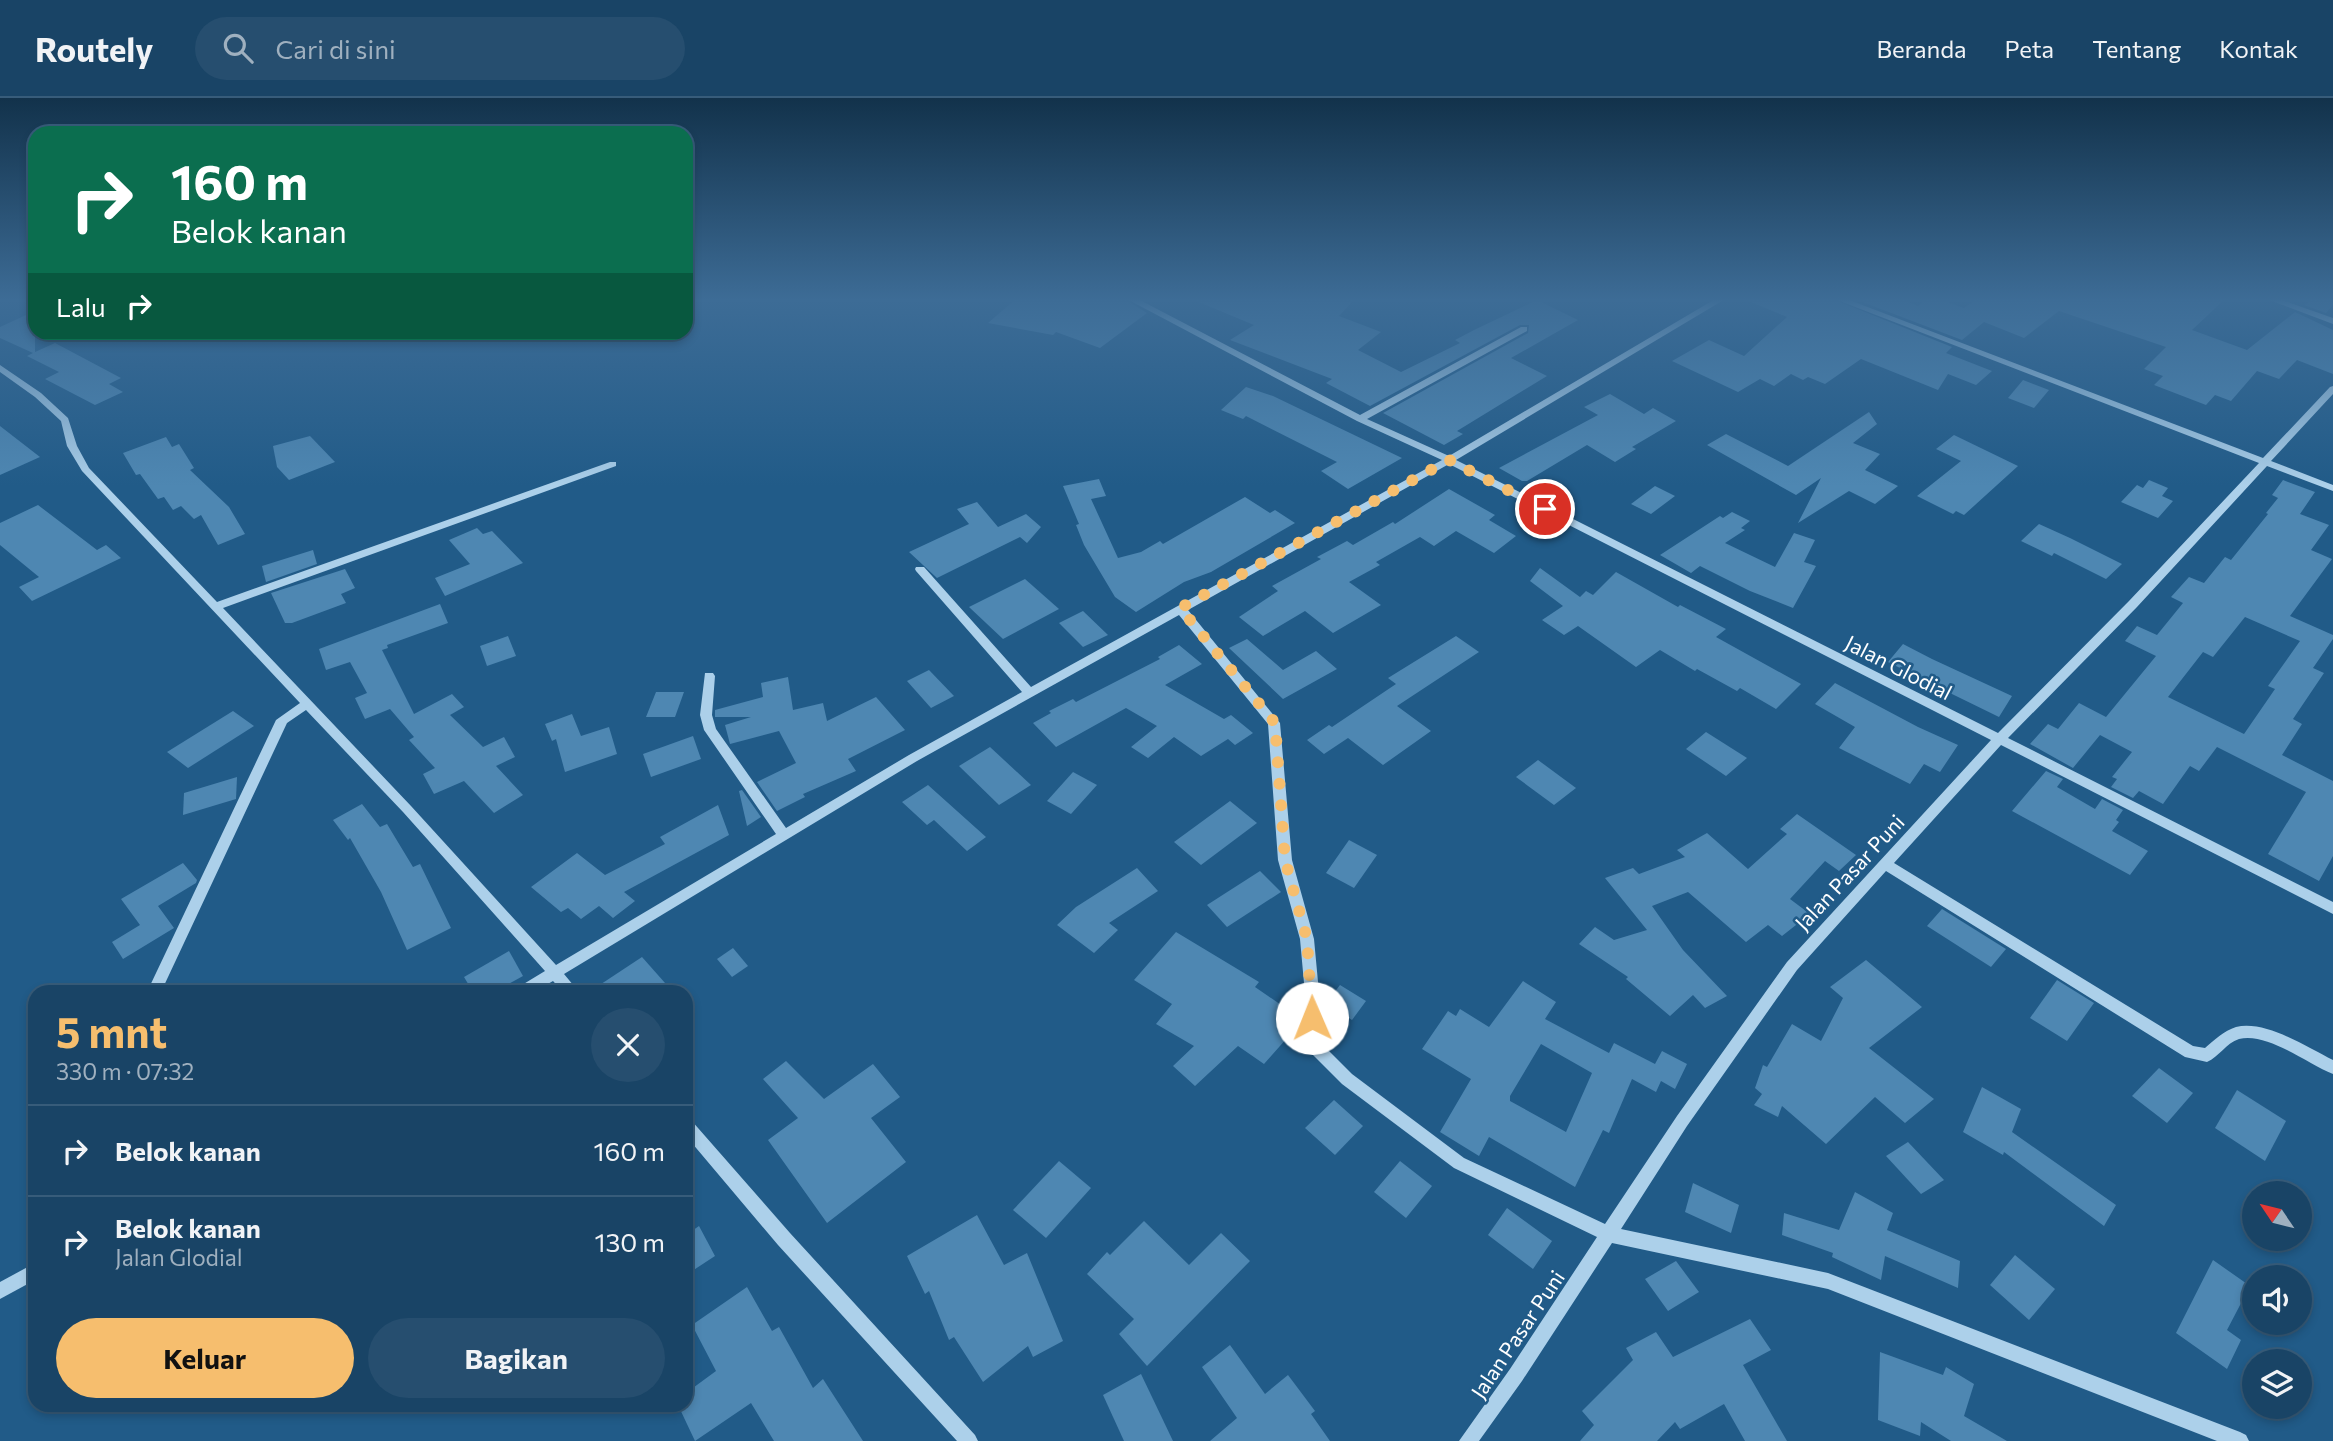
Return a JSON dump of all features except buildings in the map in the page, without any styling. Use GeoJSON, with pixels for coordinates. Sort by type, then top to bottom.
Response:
{"type":"FeatureCollection","features":[{"type":"Feature","properties":{"kind":"street","name":"Jalan Glodial"},"geometry":{"type":"LineString","coordinates":[[1249,361],[2333,908]]}},
{"type":"Feature","properties":{"kind":"street"},"geometry":{"type":"LineString","coordinates":[[1360,419],[1466,361]]}},
{"type":"Feature","properties":{"kind":"street"},"geometry":{"type":"LineString","coordinates":[[534,985],[912,758],[1449,460],[1617,361]]}},
{"type":"Feature","properties":{"kind":"street"},"geometry":{"type":"LineString","coordinates":[[2001,361],[2333,488]]}},
{"type":"Feature","properties":{"kind":"street"},"geometry":{"type":"LineString","coordinates":[[0,368],[38,395],[65,420],[72,446],[85,469],[307,703],[566,985]]}},
{"type":"Feature","properties":{"kind":"street","name":"Jalan Pasar Puni"},"geometry":{"type":"LineString","coordinates":[[1468,1441],[1516,1375],[1682,1121],[1792,966],[1999,740],[2133,604],[2330,396]]}},
{"type":"Feature","properties":{"kind":"street"},"geometry":{"type":"LineString","coordinates":[[216,606],[613,464]]}},
{"type":"Feature","properties":{"kind":"street"},"geometry":{"type":"LineString","coordinates":[[920,569],[1029,692]]}},
{"type":"Feature","properties":{"kind":"street"},"geometry":{"type":"LineString","coordinates":[[1180,608],[1275,723],[1285,860],[1307,939],[1317,1049],[1347,1080],[1459,1163],[1609,1234],[1828,1281],[2241,1441]]}},
{"type":"Feature","properties":{"kind":"street"},"geometry":{"type":"LineString","coordinates":[[709,676],[706,715],[710,730],[784,835]]}},
{"type":"Feature","properties":{"kind":"street"},"geometry":{"type":"LineString","coordinates":[[157,985],[282,720],[307,703]]}},
{"type":"Feature","properties":{"kind":"street"},"geometry":{"type":"LineString","coordinates":[[1885,864],[2190,1052],[2207,1055],[2235,1034],[2248,1032],[2266,1036],[2333,1067]]}},
{"type":"Feature","properties":{"kind":"street"},"geometry":{"type":"LineString","coordinates":[[693,1133],[784,1239],[969,1441]]}},
{"type":"Feature","properties":{"kind":"street"},"geometry":{"type":"LineString","coordinates":[[0,1291],[28,1275]]}},
{"type":"Feature","properties":{"kind":"route"},"geometry":{"type":"LineString","coordinates":[[1312,1018],[1313,996],[1307,939],[1285,860],[1275,723],[1180,608],[1449,460],[1545,509]]}}]}
